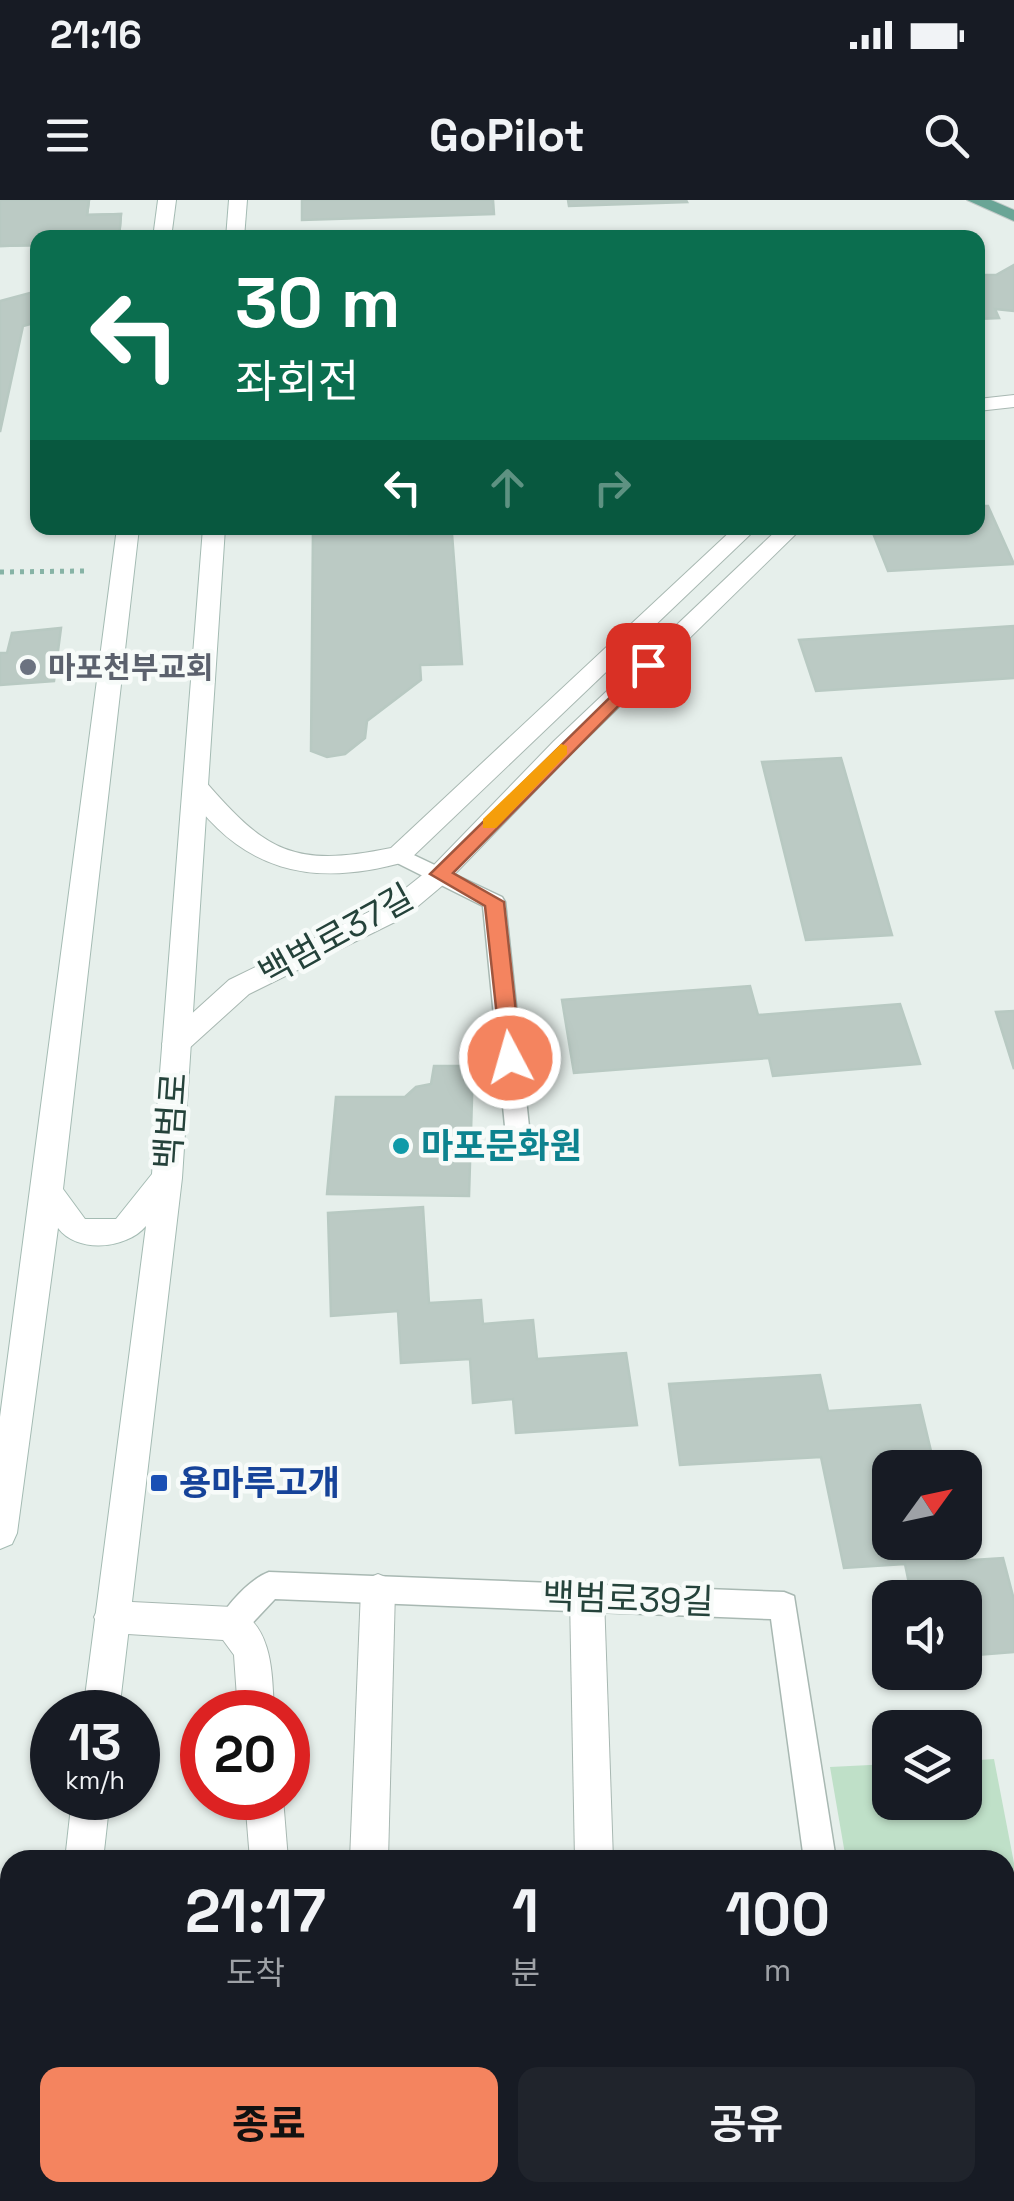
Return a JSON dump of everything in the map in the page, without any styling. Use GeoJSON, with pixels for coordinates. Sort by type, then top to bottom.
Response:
{"type":"FeatureCollection","features":[{"type":"Feature","properties":{"kind":"main road"},"geometry":{"type":"LineString","coordinates":[[163,230],[167,200]]}},
{"type":"Feature","properties":{"kind":"main road"},"geometry":{"type":"LineString","coordinates":[[236,230],[238,200]]}},
{"type":"Feature","properties":{"kind":"main road"},"geometry":{"type":"LineString","coordinates":[[976,200],[1014,216]]}},
{"type":"Feature","properties":{"kind":"main road"},"geometry":{"type":"LineString","coordinates":[[985,387],[1014,383]]}},
{"type":"Feature","properties":{"kind":"main road"},"geometry":{"type":"LineString","coordinates":[[985,404],[1014,401]]}},
{"type":"Feature","properties":{"kind":"main road"},"geometry":{"type":"LineString","coordinates":[[0,1534],[48,1191],[127,535]]}},
{"type":"Feature","properties":{"kind":"main road","name":"백범로"},"geometry":{"type":"LineString","coordinates":[[104,1690],[167,1178],[214,535]]}},
{"type":"Feature","properties":{"kind":"main road","name":"백범로37길"},"geometry":{"type":"LineString","coordinates":[[196,786],[238,837],[291,862],[348,867],[399,855],[739,535]]}},
{"type":"Feature","properties":{"kind":"main road","name":"백범로37길"},"geometry":{"type":"LineString","coordinates":[[176,1044],[239,988],[396,910],[440,874],[563,747],[784,535]]}},
{"type":"Feature","properties":{"kind":"main road"},"geometry":{"type":"LineString","coordinates":[[48,1191],[78,1231],[124,1230],[167,1178]]}},
{"type":"Feature","properties":{"kind":"main road"},"geometry":{"type":"LineString","coordinates":[[369,1850],[378,1590]]}},
{"type":"Feature","properties":{"kind":"main road"},"geometry":{"type":"LineString","coordinates":[[587,1597],[594,1850]]}},
{"type":"Feature","properties":{"kind":"main road"},"geometry":{"type":"LineString","coordinates":[[112,1617],[232,1624],[251,1649],[254,1690]]}},
{"type":"Feature","properties":{"kind":"main road"},"geometry":{"type":"LineString","coordinates":[[85,1850],[89,1820]]}},
{"type":"Feature","properties":{"kind":"main road"},"geometry":{"type":"LineString","coordinates":[[266,1820],[268,1850]]}},
{"type":"Feature","properties":{"kind":"lane"},"geometry":{"type":"LineString","coordinates":[[399,855],[494,902],[518,1136]]}},
{"type":"Feature","properties":{"kind":"lane","name":"백범로39길"},"geometry":{"type":"LineString","coordinates":[[232,1624],[269,1585],[784,1606],[819,1850]]}},
{"type":"Feature","properties":{"kind":"path"},"geometry":{"type":"LineString","coordinates":[[0,572],[122,571]]}},
{"type":"Feature","properties":{"kind":"green space"},"geometry":{"type":"Polygon","coordinates":[[[994,1759],[1012,1850],[844,1850],[830,1767],[872,1765],[872,1820],[982,1820],[982,1760],[994,1759]]]}},
{"type":"Feature","properties":{"kind":"building"},"geometry":{"type":"Polygon","coordinates":[[[0,200],[89,200],[87,215],[121,214],[120,230],[30,230],[30,245],[0,246],[0,200]]]}},
{"type":"Feature","properties":{"kind":"building"},"geometry":{"type":"Polygon","coordinates":[[[0,200],[89,200],[87,215],[121,214],[120,230],[30,230],[30,245],[0,246],[0,200]]]}},
{"type":"Feature","properties":{"kind":"building"},"geometry":{"type":"Polygon","coordinates":[[[302,200],[493,200],[494,214],[302,220],[302,200]]]}},
{"type":"Feature","properties":{"kind":"building"},"geometry":{"type":"Polygon","coordinates":[[[568,200],[686,200],[687,202],[569,206],[568,200]]]}},
{"type":"Feature","properties":{"kind":"building"},"geometry":{"type":"Polygon","coordinates":[[[1014,265],[1014,311],[995,309],[999,318],[985,319],[985,275],[996,275],[1014,265]]]}},
{"type":"Feature","properties":{"kind":"building"},"geometry":{"type":"Polygon","coordinates":[[[30,293],[30,324],[23,326],[0,432],[0,301],[30,293]]]}},
{"type":"Feature","properties":{"kind":"building"},"geometry":{"type":"Polygon","coordinates":[[[985,506],[1014,564],[888,571],[874,535],[985,535],[985,506]]]}},
{"type":"Feature","properties":{"kind":"building"},"geometry":{"type":"Polygon","coordinates":[[[313,535],[452,535],[462,664],[420,665],[421,680],[367,721],[365,738],[345,754],[327,757],[311,751],[313,535]]]}},
{"type":"Feature","properties":{"kind":"building"},"geometry":{"type":"Polygon","coordinates":[[[1014,626],[1014,678],[816,691],[799,640],[1014,626]]]}},
{"type":"Feature","properties":{"kind":"building","name":"마포천부교회"},"geometry":{"type":"Polygon","coordinates":[[[61,628],[54,681],[0,685],[0,653],[7,653],[12,633],[61,628]]]}},
{"type":"Feature","properties":{"kind":"building"},"geometry":{"type":"Polygon","coordinates":[[[841,758],[892,935],[806,940],[762,762],[841,758]]]}},
{"type":"Feature","properties":{"kind":"building"},"geometry":{"type":"Polygon","coordinates":[[[750,986],[758,1015],[900,1004],[920,1064],[773,1076],[769,1058],[574,1073],[562,1000],[750,986]]]}},
{"type":"Feature","properties":{"kind":"building"},"geometry":{"type":"Polygon","coordinates":[[[1014,1011],[1014,1069],[996,1012],[1014,1011]]]}},
{"type":"Feature","properties":{"kind":"building","name":"마포문화원"},"geometry":{"type":"Polygon","coordinates":[[[434,1066],[473,1066],[469,1196],[327,1194],[336,1097],[405,1097],[416,1087],[431,1084],[434,1066]]]}},
{"type":"Feature","properties":{"kind":"building"},"geometry":{"type":"Polygon","coordinates":[[[423,1207],[429,1303],[481,1300],[483,1324],[533,1320],[537,1359],[626,1353],[637,1425],[516,1433],[513,1399],[473,1403],[470,1359],[401,1363],[398,1311],[331,1316],[328,1213],[423,1207]]]}},
{"type":"Feature","properties":{"kind":"building"},"geometry":{"type":"Polygon","coordinates":[[[820,1375],[828,1411],[920,1405],[931,1450],[872,1450],[872,1560],[1003,1558],[1014,1600],[1014,1652],[982,1655],[982,1580],[908,1580],[905,1564],[844,1568],[821,1457],[680,1465],[669,1384],[820,1375]]]}},
{"type":"Feature","properties":{"kind":"slow traffic"},"geometry":{"type":"LineString","coordinates":[[489,823],[561,750]]}},
{"type":"Feature","properties":{"kind":"place","name":"마포천부교회"},"geometry":{"type":"Point","coordinates":[28,667]}},
{"type":"Feature","properties":{"kind":"place","name":"마포문화원"},"geometry":{"type":"Point","coordinates":[401,1146]}},
{"type":"Feature","properties":{"kind":"place","name":"용마루고개"},"geometry":{"type":"Point","coordinates":[159,1483]}},
{"type":"Feature","properties":{"kind":"route"},"geometry":{"type":"LineString","coordinates":[[510,1058],[494,902],[440,874],[648,665]]}}]}
